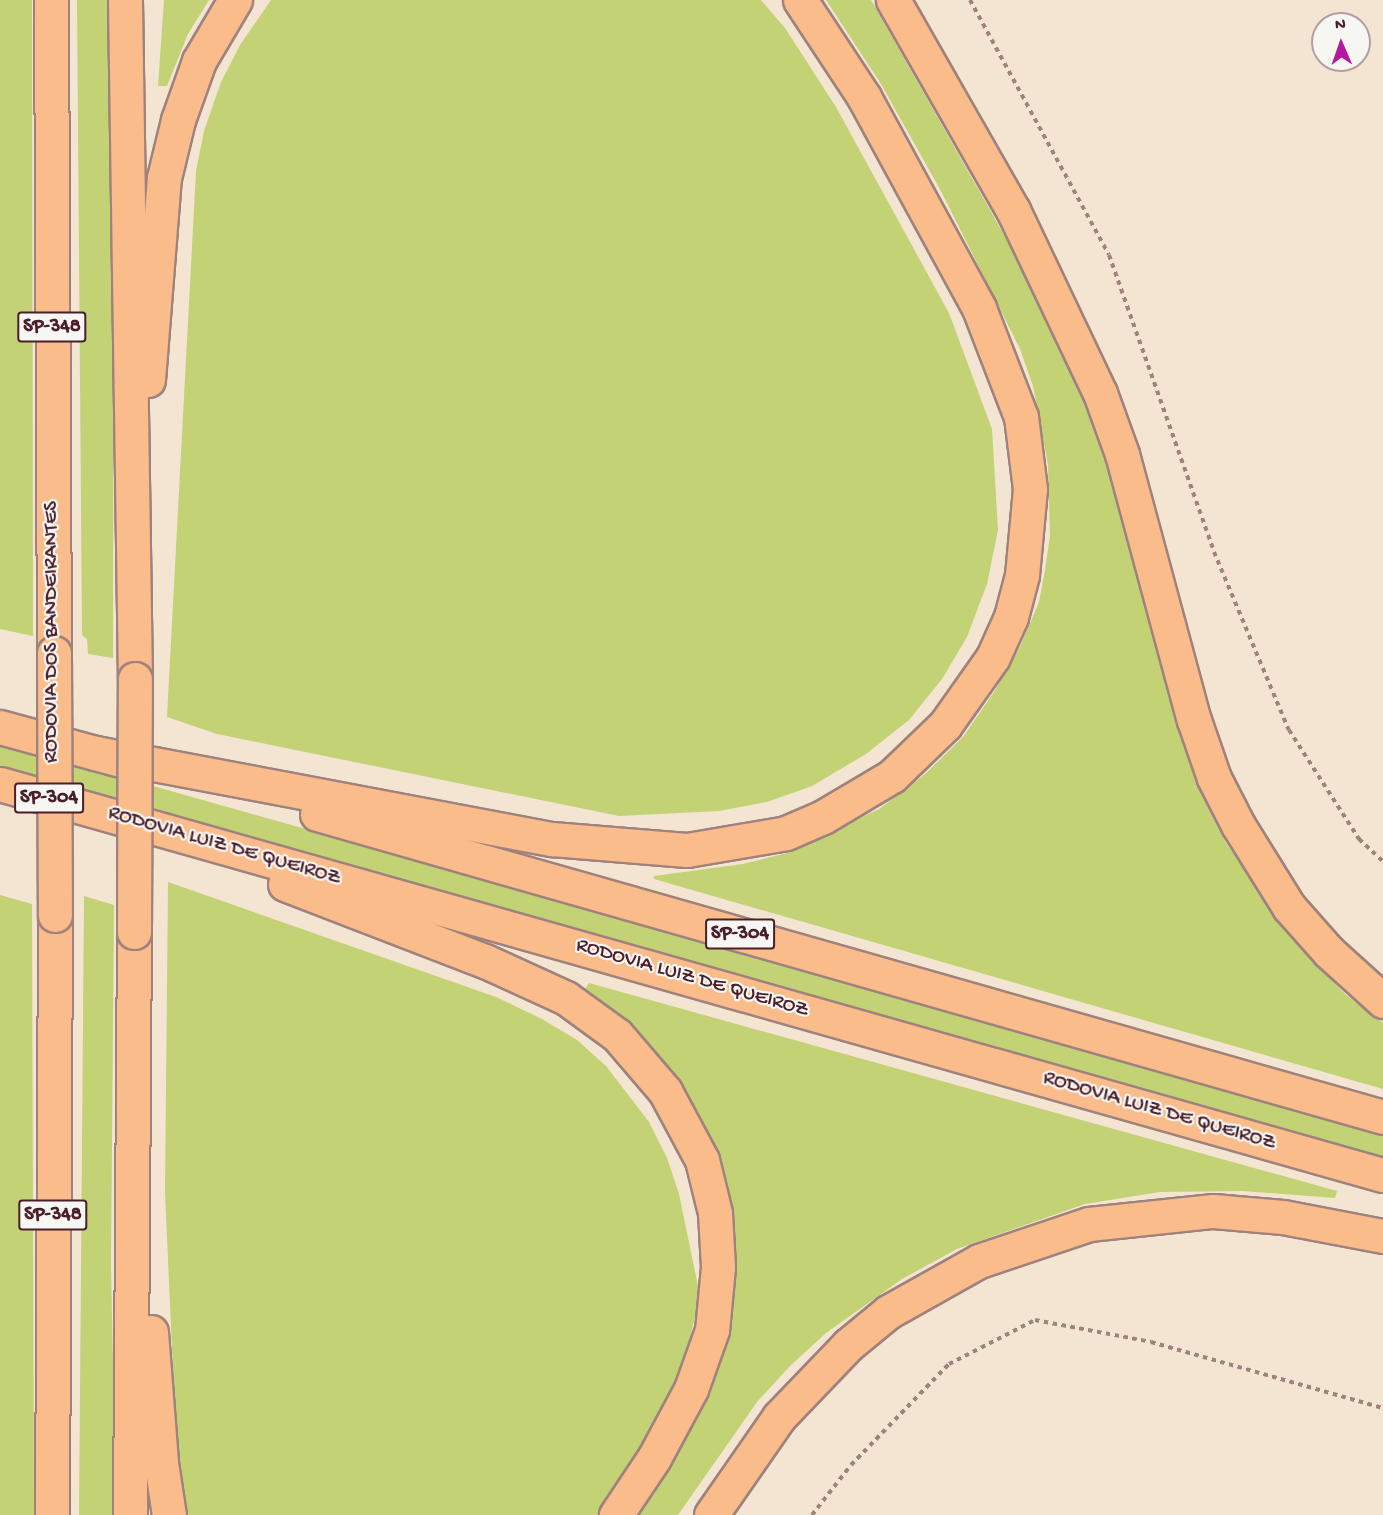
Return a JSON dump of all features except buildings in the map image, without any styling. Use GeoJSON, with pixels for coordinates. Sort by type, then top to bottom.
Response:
{"type":"FeatureCollection","features":[{"type":"Feature","properties":{"kind":"highway","name":"RODOVIA DOS BANDEIRANTES"},"geometry":{"type":"LineString","coordinates":[[51,0],[55,915],[51,1515]]}},
{"type":"Feature","properties":{"kind":"highway"},"geometry":{"type":"LineString","coordinates":[[124,0],[135,679],[130,1515]]}},
{"type":"Feature","properties":{"kind":"highway"},"geometry":{"type":"LineString","coordinates":[[132,585],[164,178],[178,120],[199,61],[235,0]]}},
{"type":"Feature","properties":{"kind":"highway"},"geometry":{"type":"LineString","coordinates":[[96,753],[552,839],[687,850],[786,833],[823,817],[892,776],[945,725],[993,657],[1011,617],[1022,575],[1030,489],[1021,417],[978,308],[864,97],[800,0]]}},
{"type":"Feature","properties":{"kind":"highway"},"geometry":{"type":"LineString","coordinates":[[893,0],[1012,210],[1100,393],[1122,454],[1194,720],[1214,778],[1253,852],[1289,907],[1329,952],[1383,1001]]}},
{"type":"Feature","properties":{"kind":"highway","name":"SP-304"},"geometry":{"type":"LineString","coordinates":[[0,727],[1383,1117]]}},
{"type":"Feature","properties":{"kind":"highway","name":"RODOVIA LUIZ DE QUEIROZ"},"geometry":{"type":"LineString","coordinates":[[0,784],[1383,1175]]}},
{"type":"Feature","properties":{"kind":"highway"},"geometry":{"type":"LineString","coordinates":[[99,812],[485,962],[566,998],[617,1035],[665,1091],[702,1160],[715,1213],[718,1267],[712,1330],[692,1389],[654,1458],[616,1515]]}},
{"type":"Feature","properties":{"kind":"highway"},"geometry":{"type":"LineString","coordinates":[[134,1102],[161,1463],[169,1515]]}},
{"type":"Feature","properties":{"kind":"highway"},"geometry":{"type":"LineString","coordinates":[[711,1515],[779,1417],[834,1359],[888,1312],[979,1262],[1089,1224],[1148,1215],[1213,1211],[1283,1217],[1383,1236]]}},
{"type":"Feature","properties":{"kind":"path"},"geometry":{"type":"LineString","coordinates":[[970,0],[1109,255],[1214,552],[1289,730],[1359,839],[1383,861]]}},
{"type":"Feature","properties":{"kind":"path"},"geometry":{"type":"LineString","coordinates":[[812,1515],[851,1465],[949,1364],[1035,1320],[1151,1342],[1383,1408]]}},
{"type":"Feature","properties":{"kind":"green space"},"geometry":{"type":"Polygon","coordinates":[[[0,0],[32,0],[33,636],[0,629],[0,0]]]}},
{"type":"Feature","properties":{"kind":"green space"},"geometry":{"type":"Polygon","coordinates":[[[77,0],[114,0],[113,658],[88,654],[87,639],[82,635],[77,0]]]}},
{"type":"Feature","properties":{"kind":"green space"},"geometry":{"type":"Polygon","coordinates":[[[164,0],[209,0],[188,34],[167,86],[158,86],[164,0]]]}},
{"type":"Feature","properties":{"kind":"green space"},"geometry":{"type":"Polygon","coordinates":[[[271,0],[761,0],[785,28],[836,107],[949,313],[992,429],[998,530],[987,584],[967,637],[942,679],[909,720],[866,754],[812,786],[767,802],[719,811],[619,816],[217,734],[167,717],[196,171],[204,131],[221,82],[240,45],[271,0]]]}},
{"type":"Feature","properties":{"kind":"green space"},"geometry":{"type":"Polygon","coordinates":[[[826,0],[871,0],[1029,279],[1087,408],[1114,489],[1179,729],[1202,794],[1226,843],[1292,938],[1345,994],[1383,1023],[1383,1089],[654,879],[654,876],[743,864],[787,853],[879,809],[924,775],[963,737],[994,692],[1020,647],[1039,602],[1050,536],[1048,465],[1033,386],[1020,349],[942,193],[881,84],[826,0]]]}},
{"type":"Feature","properties":{"kind":"green space"},"geometry":{"type":"Polygon","coordinates":[[[0,743],[1383,1132],[1383,1164],[0,773],[0,743]]]}},
{"type":"Feature","properties":{"kind":"green space"},"geometry":{"type":"Polygon","coordinates":[[[168,882],[496,997],[542,1019],[577,1040],[606,1066],[649,1122],[667,1158],[679,1194],[700,1296],[682,1371],[650,1434],[597,1515],[184,1515],[178,1484],[165,1192],[168,882]]]}},
{"type":"Feature","properties":{"kind":"green space"},"geometry":{"type":"Polygon","coordinates":[[[0,895],[32,904],[34,1515],[0,1515],[0,895]]]}},
{"type":"Feature","properties":{"kind":"green space"},"geometry":{"type":"Polygon","coordinates":[[[84,896],[114,905],[111,1264],[116,1515],[79,1515],[84,896]]]}},
{"type":"Feature","properties":{"kind":"green space"},"geometry":{"type":"Polygon","coordinates":[[[589,983],[1337,1191],[1335,1198],[1243,1191],[1160,1192],[1085,1204],[957,1249],[902,1279],[826,1333],[790,1366],[757,1402],[678,1515],[633,1515],[665,1464],[728,1211],[583,992],[589,983]]]}}]}
